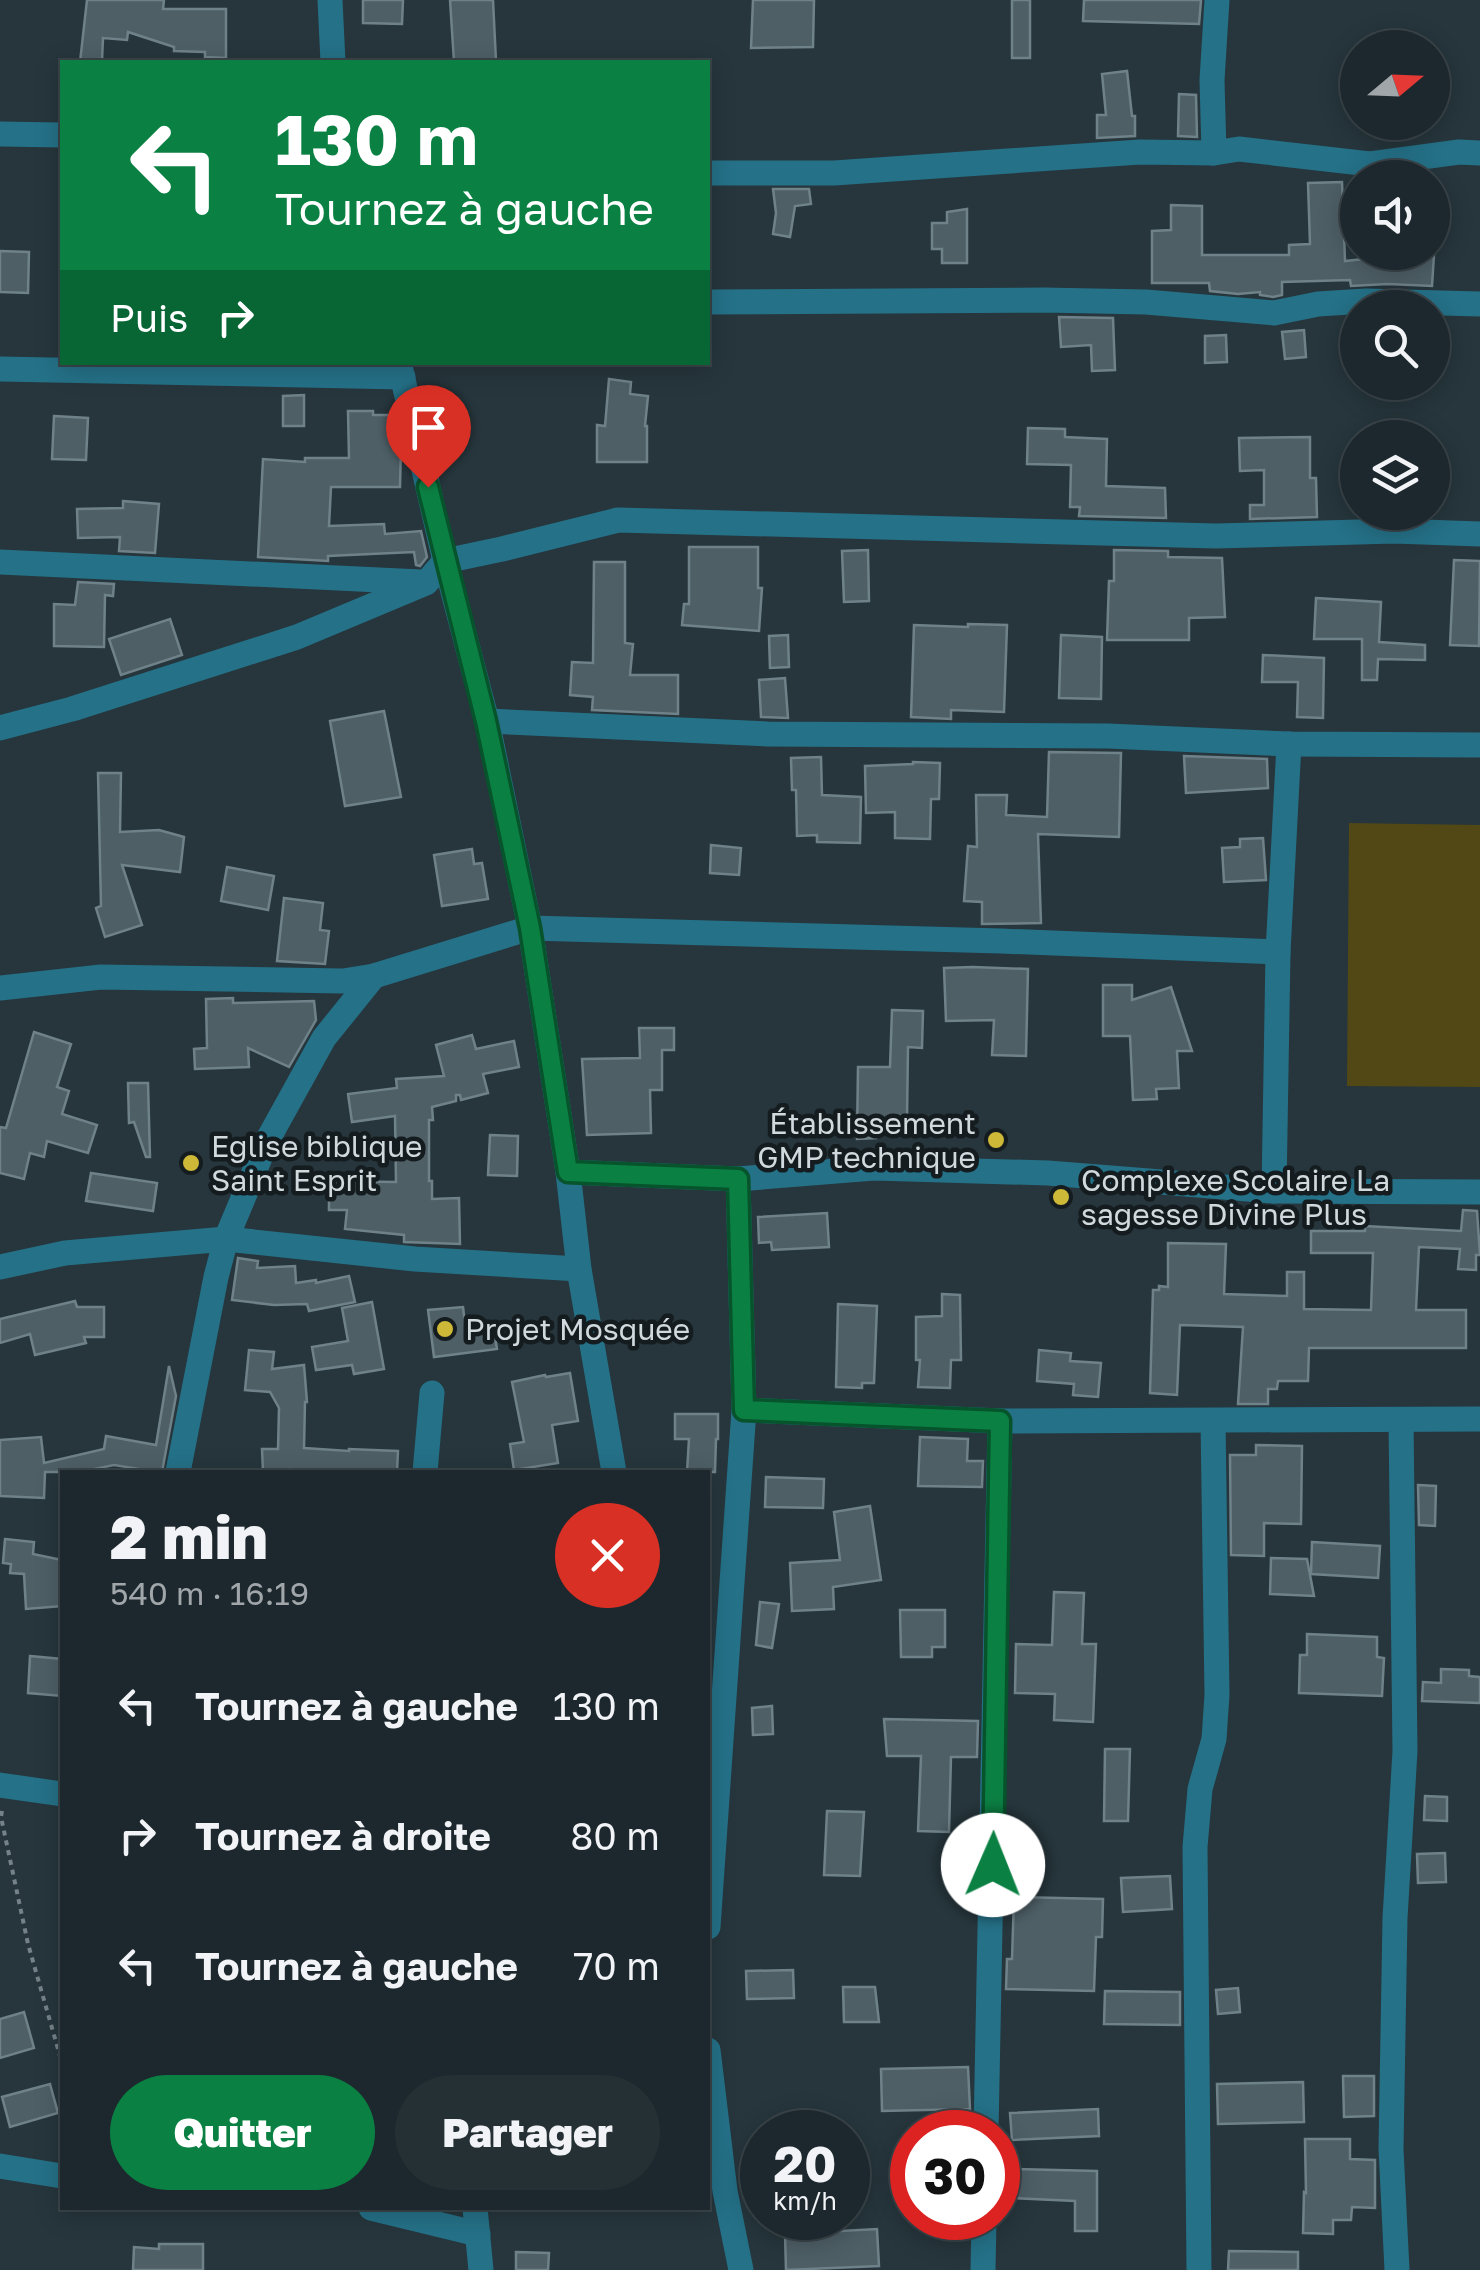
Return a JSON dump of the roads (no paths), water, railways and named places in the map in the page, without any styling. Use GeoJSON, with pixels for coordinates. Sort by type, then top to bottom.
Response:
{"type":"FeatureCollection","features":[{"type":"Feature","properties":{"kind":"street"},"geometry":{"type":"LineString","coordinates":[[330,0],[333,60]]}},
{"type":"Feature","properties":{"kind":"street"},"geometry":{"type":"LineString","coordinates":[[1217,0],[1213,118],[1226,151]]}},
{"type":"Feature","properties":{"kind":"street"},"geometry":{"type":"LineString","coordinates":[[0,134],[60,135]]}},
{"type":"Feature","properties":{"kind":"street"},"geometry":{"type":"LineString","coordinates":[[710,173],[834,173],[1140,152],[1226,151],[1370,164],[1459,152],[1480,154]]}},
{"type":"Feature","properties":{"kind":"street"},"geometry":{"type":"LineString","coordinates":[[710,302],[1146,302],[1274,314],[1318,304],[1366,301],[1480,304]]}},
{"type":"Feature","properties":{"kind":"street"},"geometry":{"type":"LineString","coordinates":[[0,369],[401,370],[486,721],[530,928],[568,1172],[578,1269],[614,1470]]}},
{"type":"Feature","properties":{"kind":"street"},"geometry":{"type":"LineString","coordinates":[[0,728],[296,638],[426,583],[446,560],[618,520],[1216,536],[1394,531],[1480,534]]}},
{"type":"Feature","properties":{"kind":"street"},"geometry":{"type":"LineString","coordinates":[[0,562],[426,583]]}},
{"type":"Feature","properties":{"kind":"street"},"geometry":{"type":"LineString","coordinates":[[486,721],[768,734],[1108,736],[1289,744],[1480,745]]}},
{"type":"Feature","properties":{"kind":"street"},"geometry":{"type":"LineString","coordinates":[[1274,1191],[1278,952],[1289,744]]}},
{"type":"Feature","properties":{"kind":"street"},"geometry":{"type":"LineString","coordinates":[[0,988],[101,976],[343,981],[374,976],[530,928],[1278,952]]}},
{"type":"Feature","properties":{"kind":"street"},"geometry":{"type":"LineString","coordinates":[[178,1470],[226,1239],[267,1141],[324,1038],[374,976]]}},
{"type":"Feature","properties":{"kind":"street"},"geometry":{"type":"LineString","coordinates":[[568,1172],[738,1179],[829,1170],[932,1170],[1048,1173],[1274,1191],[1480,1192]]}},
{"type":"Feature","properties":{"kind":"street"},"geometry":{"type":"LineString","coordinates":[[710,1899],[744,1410],[738,1179]]}},
{"type":"Feature","properties":{"kind":"street"},"geometry":{"type":"LineString","coordinates":[[0,1267],[65,1253],[226,1239],[415,1259],[578,1269]]}},
{"type":"Feature","properties":{"kind":"street"},"geometry":{"type":"LineString","coordinates":[[425,1470],[432,1393]]}},
{"type":"Feature","properties":{"kind":"street"},"geometry":{"type":"LineString","coordinates":[[744,1410],[1000,1421],[1480,1419]]}},
{"type":"Feature","properties":{"kind":"street"},"geometry":{"type":"LineString","coordinates":[[1397,2270],[1392,2148],[1395,1918],[1405,1751],[1401,1420]]}},
{"type":"Feature","properties":{"kind":"street"},"geometry":{"type":"LineString","coordinates":[[986,2110],[1000,1421]]}},
{"type":"Feature","properties":{"kind":"street"},"geometry":{"type":"LineString","coordinates":[[1199,2270],[1195,1847],[1200,1789],[1214,1739],[1217,1695],[1213,1421]]}},
{"type":"Feature","properties":{"kind":"street"},"geometry":{"type":"LineString","coordinates":[[3,1785],[60,1794]]}},
{"type":"Feature","properties":{"kind":"street"},"geometry":{"type":"LineString","coordinates":[[710,2068],[724,2191],[741,2270]]}},
{"type":"Feature","properties":{"kind":"street"},"geometry":{"type":"LineString","coordinates":[[0,2166],[60,2176]]}},
{"type":"Feature","properties":{"kind":"street"},"geometry":{"type":"LineString","coordinates":[[379,2210],[478,2234]]}},
{"type":"Feature","properties":{"kind":"street"},"geometry":{"type":"LineString","coordinates":[[475,2210],[481,2270]]}},
{"type":"Feature","properties":{"kind":"street"},"geometry":{"type":"LineString","coordinates":[[983,2270],[984,2240]]}},
{"type":"Feature","properties":{"kind":"place","name":"Établissement GMP technique"},"geometry":{"type":"Point","coordinates":[996,1140]}},
{"type":"Feature","properties":{"kind":"place","name":"Eglise biblique Saint Esprit"},"geometry":{"type":"Point","coordinates":[191,1163]}},
{"type":"Feature","properties":{"kind":"place","name":"Complexe Scolaire La sagesse Divine Plus"},"geometry":{"type":"Point","coordinates":[1061,1197]}},
{"type":"Feature","properties":{"kind":"place","name":"Projet Mosquée"},"geometry":{"type":"Point","coordinates":[445,1329]}}]}
